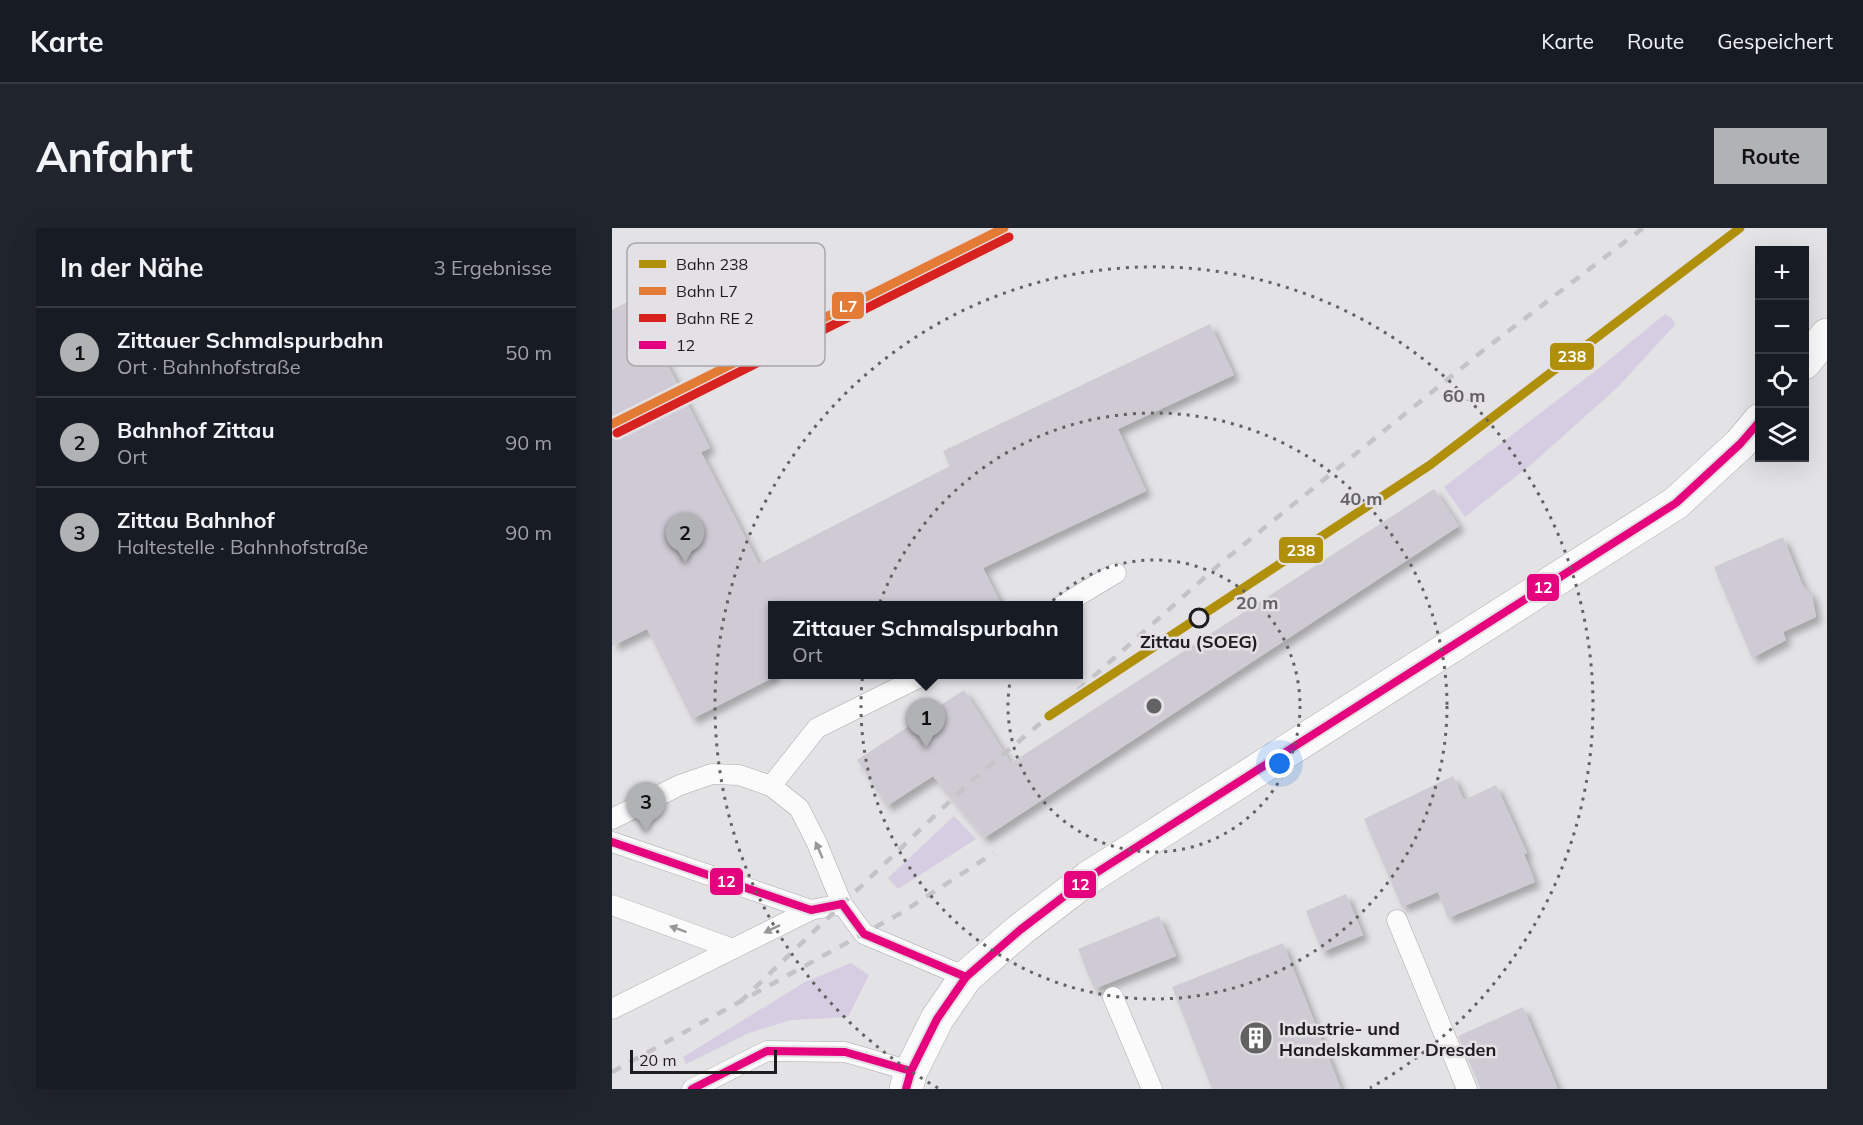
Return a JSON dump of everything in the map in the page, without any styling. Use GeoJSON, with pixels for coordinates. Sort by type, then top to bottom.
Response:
{"type":"FeatureCollection","features":[{"type":"Feature","properties":{"kind":"street"},"geometry":{"type":"LineString","coordinates":[[1809,357],[1827,335]]}},
{"type":"Feature","properties":{"kind":"street"},"geometry":{"type":"LineString","coordinates":[[909,1080],[937,1019],[966,977],[1020,930],[1088,878],[1676,503],[1740,444],[1755,426]]}},
{"type":"Feature","properties":{"kind":"lane"},"geometry":{"type":"LineString","coordinates":[[1069,601],[1116,573]]}},
{"type":"Feature","properties":{"kind":"lane"},"geometry":{"type":"LineString","coordinates":[[771,786],[816,728],[918,679]]}},
{"type":"Feature","properties":{"kind":"lane"},"geometry":{"type":"LineString","coordinates":[[612,819],[680,785],[712,774],[739,775],[771,786],[799,808],[816,841],[842,904],[864,934],[966,977]]}},
{"type":"Feature","properties":{"kind":"lane"},"geometry":{"type":"LineString","coordinates":[[612,842],[810,910]]}},
{"type":"Feature","properties":{"kind":"lane"},"geometry":{"type":"LineString","coordinates":[[612,1009],[810,910],[842,904]]}},
{"type":"Feature","properties":{"kind":"lane"},"geometry":{"type":"LineString","coordinates":[[612,905],[733,949]]}},
{"type":"Feature","properties":{"kind":"lane"},"geometry":{"type":"LineString","coordinates":[[1397,920],[1467,1089]]}},
{"type":"Feature","properties":{"kind":"lane"},"geometry":{"type":"LineString","coordinates":[[612,993],[632,999]]}},
{"type":"Feature","properties":{"kind":"lane"},"geometry":{"type":"LineString","coordinates":[[1113,997],[1152,1089]]}},
{"type":"Feature","properties":{"kind":"lane"},"geometry":{"type":"LineString","coordinates":[[692,1089],[767,1051],[844,1052],[909,1080]]}},
{"type":"Feature","properties":{"kind":"shaded area"},"geometry":{"type":"Polygon","coordinates":[[[1665,314],[1672,318],[1675,325],[1617,388],[1534,462],[1465,517],[1444,487],[1603,365],[1665,314]]]}},
{"type":"Feature","properties":{"kind":"shaded area"},"geometry":{"type":"Polygon","coordinates":[[[954,816],[976,839],[898,889],[888,878],[954,816]]]}},
{"type":"Feature","properties":{"kind":"shaded area"},"geometry":{"type":"Polygon","coordinates":[[[851,963],[869,975],[848,1017],[791,1020],[749,1033],[686,1064],[683,1057],[805,982],[851,963]]]}},
{"type":"Feature","properties":{"kind":"building"},"geometry":{"type":"Polygon","coordinates":[[[627,302],[627,366],[668,366],[710,448],[701,452],[759,564],[950,466],[943,451],[1210,324],[1234,375],[1118,429],[1146,491],[983,568],[1000,601],[768,601],[768,679],[770,679],[692,719],[647,629],[612,646],[612,310],[627,302]]]}},
{"type":"Feature","properties":{"kind":"building"},"geometry":{"type":"Polygon","coordinates":[[[1434,489],[1459,526],[984,838],[933,776],[887,806],[857,760],[964,690],[1011,763],[1434,489]]]}},
{"type":"Feature","properties":{"kind":"building"},"geometry":{"type":"Polygon","coordinates":[[[1783,537],[1803,586],[1812,595],[1816,617],[1783,632],[1786,640],[1752,658],[1714,567],[1783,537]]]}},
{"type":"Feature","properties":{"kind":"building"},"geometry":{"type":"Polygon","coordinates":[[[1453,776],[1464,800],[1496,785],[1527,853],[1524,854],[1535,882],[1448,918],[1438,892],[1402,907],[1364,819],[1453,776]]]}},
{"type":"Feature","properties":{"kind":"building"},"geometry":{"type":"Polygon","coordinates":[[[1346,894],[1363,935],[1322,952],[1306,911],[1346,894]]]}},
{"type":"Feature","properties":{"kind":"building"},"geometry":{"type":"Polygon","coordinates":[[[1159,916],[1176,956],[1094,989],[1078,949],[1159,916]]]}},
{"type":"Feature","properties":{"kind":"building","name":"Industrie- und Handelskammer Dresden"},"geometry":{"type":"Polygon","coordinates":[[[1283,943],[1341,1089],[1212,1089],[1172,987],[1283,943]]]}},
{"type":"Feature","properties":{"kind":"building"},"geometry":{"type":"Polygon","coordinates":[[[1523,1007],[1558,1089],[1481,1089],[1458,1036],[1523,1007]]]}},
{"type":"Feature","properties":{"kind":"railway"},"geometry":{"type":"LineString","coordinates":[[740,1002],[969,783],[1049,716],[1221,563],[1485,349],[1643,228]]}},
{"type":"Feature","properties":{"kind":"railway"},"geometry":{"type":"LineString","coordinates":[[612,1072],[901,913],[994,853]]}},
{"type":"Feature","properties":{"kind":"rail line","name":"L7"},"geometry":{"type":"LineString","coordinates":[[825,318],[1004,228]]}},
{"type":"Feature","properties":{"kind":"rail line","name":"238"},"geometry":{"type":"LineString","coordinates":[[1049,716],[1430,465],[1740,228]]}},
{"type":"Feature","properties":{"kind":"rail line","name":"L7"},"geometry":{"type":"LineString","coordinates":[[612,424],[728,366]]}},
{"type":"Feature","properties":{"kind":"transit line"},"geometry":{"type":"LineString","coordinates":[[825,329],[1009,237]]}},
{"type":"Feature","properties":{"kind":"transit line"},"geometry":{"type":"LineString","coordinates":[[617,433],[751,366]]}},
{"type":"Feature","properties":{"kind":"transit line","name":"12"},"geometry":{"type":"LineString","coordinates":[[906,1089],[911,1071],[937,1019],[966,977],[1020,930],[1088,878],[1676,503],[1740,444],[1755,427]]}},
{"type":"Feature","properties":{"kind":"transit line","name":"12"},"geometry":{"type":"LineString","coordinates":[[612,842],[811,910],[842,904]]}},
{"type":"Feature","properties":{"kind":"transit line","name":"12"},"geometry":{"type":"LineString","coordinates":[[842,904],[864,934],[966,977]]}},
{"type":"Feature","properties":{"kind":"transit line","name":"12"},"geometry":{"type":"LineString","coordinates":[[692,1089],[767,1051],[845,1052],[911,1071]]}},
{"type":"Feature","properties":{"kind":"place","name":"Bahnhof Zittau"},"geometry":{"type":"Point","coordinates":[685,563]}},
{"type":"Feature","properties":{"kind":"place","name":"Zittau (SOEG)"},"geometry":{"type":"Point","coordinates":[1199,618]}},
{"type":"Feature","properties":{"kind":"place","name":"Zittauer Schmalspurbahn"},"geometry":{"type":"Point","coordinates":[926,748]}},
{"type":"Feature","properties":{"kind":"place","name":"Zittau Bahnhof"},"geometry":{"type":"Point","coordinates":[646,832]}},
{"type":"Feature","properties":{"kind":"place","name":"Industrie- und Handelskammer Dresden"},"geometry":{"type":"Point","coordinates":[1256,1038]}}]}
